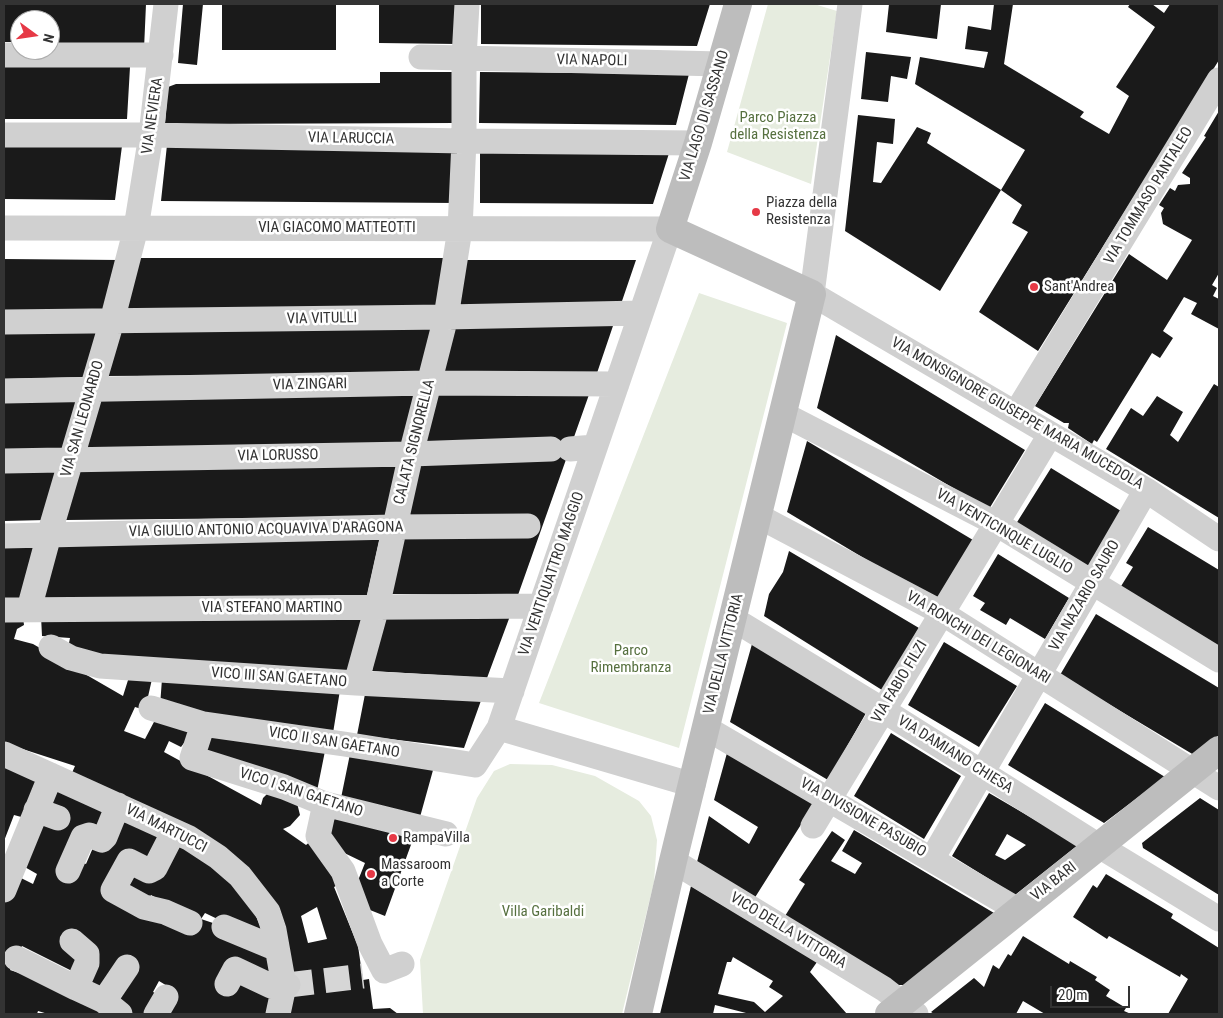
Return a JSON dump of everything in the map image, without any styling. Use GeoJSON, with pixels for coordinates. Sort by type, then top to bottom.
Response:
{"type":"FeatureCollection","features":[{"type":"Feature","properties":{"kind":"street","name":"VIA NEVIERA"},"geometry":{"type":"LineString","coordinates":[[136,228],[151,135],[166,4]]}},
{"type":"Feature","properties":{"kind":"street","name":"CALATA SIGNORELLA"},"geometry":{"type":"LineString","coordinates":[[356,683],[377,607],[411,454],[446,317],[460,228],[467,4]]}},
{"type":"Feature","properties":{"kind":"street","name":"VIA LAGO DI SASSANO"},"geometry":{"type":"LineString","coordinates":[[670,229],[698,142],[738,4]]}},
{"type":"Feature","properties":{"kind":"street"},"geometry":{"type":"LineString","coordinates":[[670,229],[803,290],[850,4]]}},
{"type":"Feature","properties":{"kind":"street"},"geometry":{"type":"LineString","coordinates":[[4,55],[161,55]]}},
{"type":"Feature","properties":{"kind":"street","name":"VIA NAPOLI"},"geometry":{"type":"LineString","coordinates":[[421,57],[721,64]]}},
{"type":"Feature","properties":{"kind":"street","name":"VIA TOMMASO PANTALEO"},"geometry":{"type":"LineString","coordinates":[[1016,413],[1219,80]]}},
{"type":"Feature","properties":{"kind":"street","name":"VIA LARUCCIA"},"geometry":{"type":"LineString","coordinates":[[4,135],[698,142]]}},
{"type":"Feature","properties":{"kind":"street","name":"VIA GIACOMO MATTEOTTI"},"geometry":{"type":"LineString","coordinates":[[4,228],[670,229]]}},
{"type":"Feature","properties":{"kind":"street","name":"VIA SAN LEONARDO"},"geometry":{"type":"LineString","coordinates":[[29,609],[48,535],[112,321],[136,228]]}},
{"type":"Feature","properties":{"kind":"street","name":"VIA VENTIQUATTRO MAGGIO"},"geometry":{"type":"LineString","coordinates":[[499,728],[670,229]]}},
{"type":"Feature","properties":{"kind":"street","name":"VIA MONSIGNORE GIUSEPPE MARIA MUCEDOLA"},"geometry":{"type":"LineString","coordinates":[[803,290],[1146,490],[1219,539]]}},
{"type":"Feature","properties":{"kind":"street","name":"VIA DELLA VITTORIA"},"geometry":{"type":"LineString","coordinates":[[638,1014],[783,414],[803,290]]}},
{"type":"Feature","properties":{"kind":"street","name":"VIA VITULLI"},"geometry":{"type":"LineString","coordinates":[[4,322],[641,313]]}},
{"type":"Feature","properties":{"kind":"street","name":"VIA ZINGARI"},"geometry":{"type":"LineString","coordinates":[[4,390],[429,383],[617,384]]}},
{"type":"Feature","properties":{"kind":"street","name":"VIA VENTICINQUE LUGLIO"},"geometry":{"type":"LineString","coordinates":[[783,414],[995,523],[1219,660]]}},
{"type":"Feature","properties":{"kind":"street","name":"VIA FABIO FILZI"},"geometry":{"type":"LineString","coordinates":[[814,826],[995,523],[1050,435]]}},
{"type":"Feature","properties":{"kind":"street","name":"VIA LORUSSO"},"geometry":{"type":"LineString","coordinates":[[4,461],[411,454],[595,447]]}},
{"type":"Feature","properties":{"kind":"street","name":"VIA NAZARIO SAURO"},"geometry":{"type":"LineString","coordinates":[[932,859],[1146,490]]}},
{"type":"Feature","properties":{"kind":"street","name":"VIA RONCHI DEI LEGIONARI"},"geometry":{"type":"LineString","coordinates":[[758,516],[942,613],[1219,788]]}},
{"type":"Feature","properties":{"kind":"street","name":"VIA GIULIO ANTONIO ACQUAVIVA D'ARAGONA"},"geometry":{"type":"LineString","coordinates":[[4,536],[394,527],[568,526]]}},
{"type":"Feature","properties":{"kind":"street","name":"VIA STEFANO MARTINO"},"geometry":{"type":"LineString","coordinates":[[4,610],[541,606]]}},
{"type":"Feature","properties":{"kind":"street","name":"VIA DAMIANO CHIESA"},"geometry":{"type":"LineString","coordinates":[[733,619],[1219,919]]}},
{"type":"Feature","properties":{"kind":"street","name":"VICO III SAN GAETANO"},"geometry":{"type":"LineString","coordinates":[[51,646],[71,658],[100,666],[512,691]]}},
{"type":"Feature","properties":{"kind":"street","name":"VICO II SAN GAETANO"},"geometry":{"type":"LineString","coordinates":[[152,708],[203,724],[475,765],[499,728]]}},
{"type":"Feature","properties":{"kind":"street","name":"VICO I SAN GAETANO"},"geometry":{"type":"LineString","coordinates":[[203,724],[192,758],[284,787],[325,804],[446,834]]}},
{"type":"Feature","properties":{"kind":"street"},"geometry":{"type":"LineString","coordinates":[[499,728],[692,785]]}},
{"type":"Feature","properties":{"kind":"street","name":"VIA DIVISIONE PASUBIO"},"geometry":{"type":"LineString","coordinates":[[706,728],[1018,910]]}},
{"type":"Feature","properties":{"kind":"street","name":"VIA BARI"},"geometry":{"type":"LineString","coordinates":[[902,1010],[1018,910],[1219,750]]}},
{"type":"Feature","properties":{"kind":"street","name":"VIA MARTUCCI"},"geometry":{"type":"LineString","coordinates":[[4,754],[189,838],[211,852],[240,876],[268,912],[286,985],[278,1014]]}},
{"type":"Feature","properties":{"kind":"street"},"geometry":{"type":"LineString","coordinates":[[17,878],[47,814],[51,775]]}},
{"type":"Feature","properties":{"kind":"street"},"geometry":{"type":"LineString","coordinates":[[325,804],[318,836],[343,871],[370,944],[383,970]]}},
{"type":"Feature","properties":{"kind":"street"},"geometry":{"type":"LineString","coordinates":[[68,871],[83,837],[89,835],[102,840],[118,805]]}},
{"type":"Feature","properties":{"kind":"street"},"geometry":{"type":"LineString","coordinates":[[174,831],[155,868],[149,870],[129,861],[114,890],[144,907],[164,912],[190,923]]}},
{"type":"Feature","properties":{"kind":"street","name":"VICO DELLA VITTORIA"},"geometry":{"type":"LineString","coordinates":[[674,861],[884,989],[902,1010]]}},
{"type":"Feature","properties":{"kind":"street"},"geometry":{"type":"LineString","coordinates":[[224,927],[277,948]]}},
{"type":"Feature","properties":{"kind":"street"},"geometry":{"type":"LineString","coordinates":[[72,941],[87,954],[88,963],[76,988]]}},
{"type":"Feature","properties":{"kind":"street"},"geometry":{"type":"LineString","coordinates":[[16,958],[111,1007],[127,967]]}},
{"type":"Feature","properties":{"kind":"street"},"geometry":{"type":"LineString","coordinates":[[227,984],[235,969],[271,986],[286,985]]}},
{"type":"Feature","properties":{"kind":"green space","name":"Parco Piazza della Resistenza"},"geometry":{"type":"Polygon","coordinates":[[[768,4],[814,4],[837,11],[811,184],[727,152],[768,4]]]}},
{"type":"Feature","properties":{"kind":"green space","name":"Parco Rimembranza"},"geometry":{"type":"Polygon","coordinates":[[[699,293],[787,323],[679,748],[539,703],[699,293]]]}},
{"type":"Feature","properties":{"kind":"green space","name":"Villa Garibaldi"},"geometry":{"type":"Polygon","coordinates":[[[510,764],[552,765],[595,776],[639,801],[651,816],[657,840],[654,882],[622,1014],[423,1014],[420,960],[477,798],[494,771],[510,764]]]}},
{"type":"Feature","properties":{"kind":"building"},"geometry":{"type":"Polygon","coordinates":[[[4,4],[146,4],[144,49],[60,44],[60,10],[10,10],[10,42],[4,42],[4,4]]]}},
{"type":"Feature","properties":{"kind":"building"},"geometry":{"type":"Polygon","coordinates":[[[183,4],[203,4],[197,65],[178,63],[183,4]]]}},
{"type":"Feature","properties":{"kind":"building"},"geometry":{"type":"Polygon","coordinates":[[[222,4],[336,4],[336,50],[222,50],[222,4]]]}},
{"type":"Feature","properties":{"kind":"building"},"geometry":{"type":"Polygon","coordinates":[[[379,4],[457,4],[457,44],[379,43],[379,4]]]}},
{"type":"Feature","properties":{"kind":"building"},"geometry":{"type":"Polygon","coordinates":[[[481,4],[710,4],[697,46],[481,44],[481,4]]]}},
{"type":"Feature","properties":{"kind":"building"},"geometry":{"type":"Polygon","coordinates":[[[889,4],[941,4],[937,39],[886,32],[889,4]]]}},
{"type":"Feature","properties":{"kind":"building"},"geometry":{"type":"Polygon","coordinates":[[[994,4],[1013,4],[1004,64],[1084,112],[1080,117],[1109,134],[1129,96],[1116,87],[1155,27],[1128,7],[1130,4],[1152,4],[1164,13],[1170,4],[1219,4],[1219,60],[1038,351],[979,312],[1028,232],[1012,223],[1022,205],[1001,190],[1025,150],[915,84],[920,57],[984,68],[988,52],[965,49],[968,26],[991,30],[994,4]]]}},
{"type":"Feature","properties":{"kind":"building"},"geometry":{"type":"Polygon","coordinates":[[[866,52],[911,57],[907,79],[891,76],[888,102],[861,99],[866,52]]]}},
{"type":"Feature","properties":{"kind":"building"},"geometry":{"type":"Polygon","coordinates":[[[4,67],[130,67],[127,119],[4,119],[4,67]]]}},
{"type":"Feature","properties":{"kind":"building"},"geometry":{"type":"Polygon","coordinates":[[[380,72],[456,72],[456,123],[165,124],[168,87],[176,84],[380,83],[380,72]]]}},
{"type":"Feature","properties":{"kind":"building"},"geometry":{"type":"Polygon","coordinates":[[[480,72],[689,74],[676,125],[479,123],[480,72]]]}},
{"type":"Feature","properties":{"kind":"building"},"geometry":{"type":"Polygon","coordinates":[[[1219,111],[1219,273],[1212,285],[1217,288],[1213,296],[1219,299],[1219,329],[1191,314],[1197,303],[1184,297],[1163,331],[1173,338],[1160,358],[1152,353],[1097,442],[1094,440],[1092,444],[1068,428],[1069,423],[1064,423],[1035,406],[1129,254],[1167,280],[1192,240],[1163,224],[1161,213],[1164,208],[1159,205],[1170,188],[1175,191],[1178,185],[1190,184],[1190,178],[1182,173],[1206,137],[1204,136],[1219,111]]]}},
{"type":"Feature","properties":{"kind":"building"},"geometry":{"type":"Polygon","coordinates":[[[858,115],[895,119],[893,144],[877,142],[873,182],[881,183],[917,127],[931,133],[927,143],[1001,190],[940,291],[845,231],[858,115]]]}},
{"type":"Feature","properties":{"kind":"building"},"geometry":{"type":"Polygon","coordinates":[[[167,145],[457,147],[457,203],[161,201],[167,145]]]}},
{"type":"Feature","properties":{"kind":"building"},"geometry":{"type":"Polygon","coordinates":[[[4,146],[122,146],[115,200],[4,199],[4,146]]]}},
{"type":"Feature","properties":{"kind":"building"},"geometry":{"type":"Polygon","coordinates":[[[671,147],[653,204],[480,203],[480,148],[671,147]]]}},
{"type":"Feature","properties":{"kind":"building"},"geometry":{"type":"Polygon","coordinates":[[[133,258],[448,258],[440,306],[122,309],[133,258]]]}},
{"type":"Feature","properties":{"kind":"building"},"geometry":{"type":"Polygon","coordinates":[[[4,259],[120,260],[107,310],[4,311],[4,259]]]}},
{"type":"Feature","properties":{"kind":"building"},"geometry":{"type":"Polygon","coordinates":[[[462,260],[636,260],[621,304],[455,305],[462,260]]]}},
{"type":"Feature","properties":{"kind":"building"},"geometry":{"type":"Polygon","coordinates":[[[615,320],[597,373],[441,372],[453,322],[615,320]]]}},
{"type":"Feature","properties":{"kind":"building"},"geometry":{"type":"Polygon","coordinates":[[[434,323],[422,374],[104,376],[118,327],[434,323]]]}},
{"type":"Feature","properties":{"kind":"building"},"geometry":{"type":"Polygon","coordinates":[[[99,328],[85,377],[4,379],[4,329],[99,328]]]}},
{"type":"Feature","properties":{"kind":"building"},"geometry":{"type":"Polygon","coordinates":[[[836,335],[1025,450],[989,509],[817,408],[836,335]]]}},
{"type":"Feature","properties":{"kind":"building"},"geometry":{"type":"Polygon","coordinates":[[[1214,384],[1219,387],[1219,518],[1106,449],[1131,408],[1143,416],[1157,396],[1183,412],[1170,435],[1178,442],[1214,384]]]}},
{"type":"Feature","properties":{"kind":"building"},"geometry":{"type":"Polygon","coordinates":[[[591,389],[518,595],[389,594],[438,390],[591,389]]]}},
{"type":"Feature","properties":{"kind":"building"},"geometry":{"type":"Polygon","coordinates":[[[417,391],[404,444],[84,449],[99,396],[417,391]]]}},
{"type":"Feature","properties":{"kind":"building"},"geometry":{"type":"Polygon","coordinates":[[[79,397],[66,448],[4,450],[4,398],[79,397]]]}},
{"type":"Feature","properties":{"kind":"building"},"geometry":{"type":"Polygon","coordinates":[[[807,441],[973,540],[937,602],[787,512],[807,441]]]}},
{"type":"Feature","properties":{"kind":"building"},"geometry":{"type":"Polygon","coordinates":[[[399,462],[385,517],[65,520],[79,467],[399,462]]]}},
{"type":"Feature","properties":{"kind":"building"},"geometry":{"type":"Polygon","coordinates":[[[1051,468],[1121,511],[1086,570],[1014,527],[1051,468]]]}},
{"type":"Feature","properties":{"kind":"building"},"geometry":{"type":"Polygon","coordinates":[[[4,470],[60,470],[46,520],[4,521],[4,470]]]}},
{"type":"Feature","properties":{"kind":"building"},"geometry":{"type":"Polygon","coordinates":[[[1148,527],[1219,570],[1219,651],[1118,591],[1133,567],[1126,563],[1148,527]]]}},
{"type":"Feature","properties":{"kind":"building"},"geometry":{"type":"Polygon","coordinates":[[[380,537],[367,596],[41,599],[58,541],[380,537]]]}},
{"type":"Feature","properties":{"kind":"building"},"geometry":{"type":"Polygon","coordinates":[[[4,543],[35,547],[24,598],[4,598],[4,543]]]}},
{"type":"Feature","properties":{"kind":"building"},"geometry":{"type":"Polygon","coordinates":[[[789,551],[919,628],[882,690],[764,616],[769,594],[783,572],[789,551]]]}},
{"type":"Feature","properties":{"kind":"building"},"geometry":{"type":"Polygon","coordinates":[[[998,554],[1069,598],[1045,639],[1010,618],[1006,625],[980,610],[985,603],[973,596],[998,554]]]}},
{"type":"Feature","properties":{"kind":"building"},"geometry":{"type":"Polygon","coordinates":[[[1096,614],[1219,688],[1219,735],[1194,755],[1060,675],[1096,614]]]}},
{"type":"Feature","properties":{"kind":"building"},"geometry":{"type":"Polygon","coordinates":[[[41,616],[362,616],[350,671],[67,653],[70,638],[42,636],[41,616]]]}},
{"type":"Feature","properties":{"kind":"building"},"geometry":{"type":"Polygon","coordinates":[[[510,616],[487,678],[372,671],[383,618],[510,616]]]}},
{"type":"Feature","properties":{"kind":"building"},"geometry":{"type":"Polygon","coordinates":[[[23,617],[24,625],[17,629],[14,639],[33,644],[123,696],[129,677],[152,679],[145,710],[135,707],[124,731],[145,739],[155,720],[193,731],[181,747],[169,741],[164,752],[261,805],[263,798],[268,793],[296,799],[300,815],[290,826],[283,829],[306,845],[312,840],[343,882],[334,887],[358,946],[363,980],[369,979],[373,1009],[390,1008],[398,1014],[284,1014],[288,990],[232,861],[71,775],[75,766],[4,743],[4,618],[23,617]],[[317,907],[301,916],[308,943],[327,939],[317,907]]]}},
{"type":"Feature","properties":{"kind":"building"},"geometry":{"type":"Polygon","coordinates":[[[944,642],[1017,686],[979,747],[908,705],[944,642]]]}},
{"type":"Feature","properties":{"kind":"building"},"geometry":{"type":"Polygon","coordinates":[[[752,644],[866,713],[828,780],[730,722],[752,644]]]}},
{"type":"Feature","properties":{"kind":"building"},"geometry":{"type":"Polygon","coordinates":[[[162,679],[340,690],[333,733],[160,706],[162,679]]]}},
{"type":"Feature","properties":{"kind":"building"},"geometry":{"type":"Polygon","coordinates":[[[366,689],[483,695],[464,748],[357,735],[366,689]]]}},
{"type":"Feature","properties":{"kind":"building"},"geometry":{"type":"Polygon","coordinates":[[[1045,703],[1165,777],[1104,823],[1008,765],[1045,703]]]}},
{"type":"Feature","properties":{"kind":"building"},"geometry":{"type":"Polygon","coordinates":[[[891,733],[961,776],[924,839],[854,796],[891,733]]]}},
{"type":"Feature","properties":{"kind":"building"},"geometry":{"type":"Polygon","coordinates":[[[204,734],[325,751],[317,791],[201,754],[204,734]]]}},
{"type":"Feature","properties":{"kind":"building"},"geometry":{"type":"Polygon","coordinates":[[[727,753],[814,804],[754,899],[697,862],[709,816],[749,844],[758,827],[714,800],[727,753]]]}},
{"type":"Feature","properties":{"kind":"building"},"geometry":{"type":"Polygon","coordinates":[[[350,754],[435,763],[420,817],[341,798],[350,754]]]}},
{"type":"Feature","properties":{"kind":"building"},"geometry":{"type":"Polygon","coordinates":[[[4,765],[56,786],[88,802],[89,800],[110,809],[100,835],[83,828],[63,874],[70,876],[77,860],[86,864],[95,843],[105,848],[120,816],[167,835],[152,864],[125,852],[105,897],[113,901],[117,895],[143,909],[192,928],[195,920],[166,908],[168,904],[151,895],[147,904],[125,893],[137,871],[155,880],[175,839],[207,856],[236,878],[256,901],[270,932],[261,940],[205,913],[201,919],[219,925],[216,934],[273,955],[271,979],[232,963],[220,984],[231,989],[236,978],[274,996],[266,1014],[167,1014],[165,1013],[177,996],[168,991],[169,987],[159,981],[153,992],[157,994],[144,1014],[48,1014],[38,1011],[37,1014],[4,1014],[4,896],[17,876],[33,884],[37,874],[23,866],[43,816],[60,823],[62,816],[31,804],[25,818],[14,815],[4,841],[4,765]],[[69,932],[62,942],[81,953],[72,971],[22,946],[10,970],[68,989],[109,1007],[135,968],[123,959],[100,996],[83,987],[97,958],[91,955],[96,948],[69,932]]]}},
{"type":"Feature","properties":{"kind":"building"},"geometry":{"type":"Polygon","coordinates":[[[989,793],[1078,845],[1015,895],[952,856],[989,793]],[[1007,834],[995,855],[1005,860],[1026,845],[1007,834]]]}},
{"type":"Feature","properties":{"kind":"building"},"geometry":{"type":"Polygon","coordinates":[[[1200,798],[1219,810],[1219,895],[1143,848],[1142,843],[1200,798]]]}},
{"type":"Feature","properties":{"kind":"building"},"geometry":{"type":"Polygon","coordinates":[[[335,811],[416,831],[385,916],[365,908],[355,888],[365,863],[334,848],[326,838],[335,811]]]}},
{"type":"Feature","properties":{"kind":"building"},"geometry":{"type":"Polygon","coordinates":[[[854,830],[994,913],[906,985],[898,985],[785,916],[805,884],[799,880],[832,831],[845,840],[831,861],[855,874],[862,863],[842,851],[854,830]]]}},
{"type":"Feature","properties":{"kind":"building"},"geometry":{"type":"Polygon","coordinates":[[[1106,874],[1173,914],[1171,918],[1219,948],[1219,1014],[1168,1014],[1188,979],[1181,974],[1180,977],[1109,936],[1107,939],[1073,917],[1093,885],[1097,888],[1106,874]]]}},
{"type":"Feature","properties":{"kind":"building"},"geometry":{"type":"Polygon","coordinates":[[[691,886],[817,962],[810,972],[847,1014],[745,1014],[715,1005],[713,1014],[660,1014],[691,886]],[[733,957],[731,962],[727,962],[718,994],[754,1002],[765,1012],[783,996],[769,987],[773,981],[733,957]]]}},
{"type":"Feature","properties":{"kind":"building"},"geometry":{"type":"Polygon","coordinates":[[[1023,936],[1069,964],[1070,961],[1097,977],[1095,980],[1110,990],[1106,996],[1126,1008],[1124,1011],[1131,1014],[1045,1014],[1023,1001],[1016,1014],[934,1014],[931,1012],[974,978],[984,987],[993,965],[999,969],[1008,954],[1011,956],[1023,936]]]}},
{"type":"Feature","properties":{"kind":"tunnel"},"geometry":{"type":"LineString","coordinates":[[288,985],[363,976]]}},
{"type":"Feature","properties":{"kind":"place","name":"Piazza della Resistenza"},"geometry":{"type":"Point","coordinates":[756,212]}},
{"type":"Feature","properties":{"kind":"place","name":"Sant'Andrea"},"geometry":{"type":"Point","coordinates":[1034,287]}},
{"type":"Feature","properties":{"kind":"place","name":"RampaVilla"},"geometry":{"type":"Point","coordinates":[393,838]}},
{"type":"Feature","properties":{"kind":"place","name":"Massaroom a Corte"},"geometry":{"type":"Point","coordinates":[371,874]}}]}
